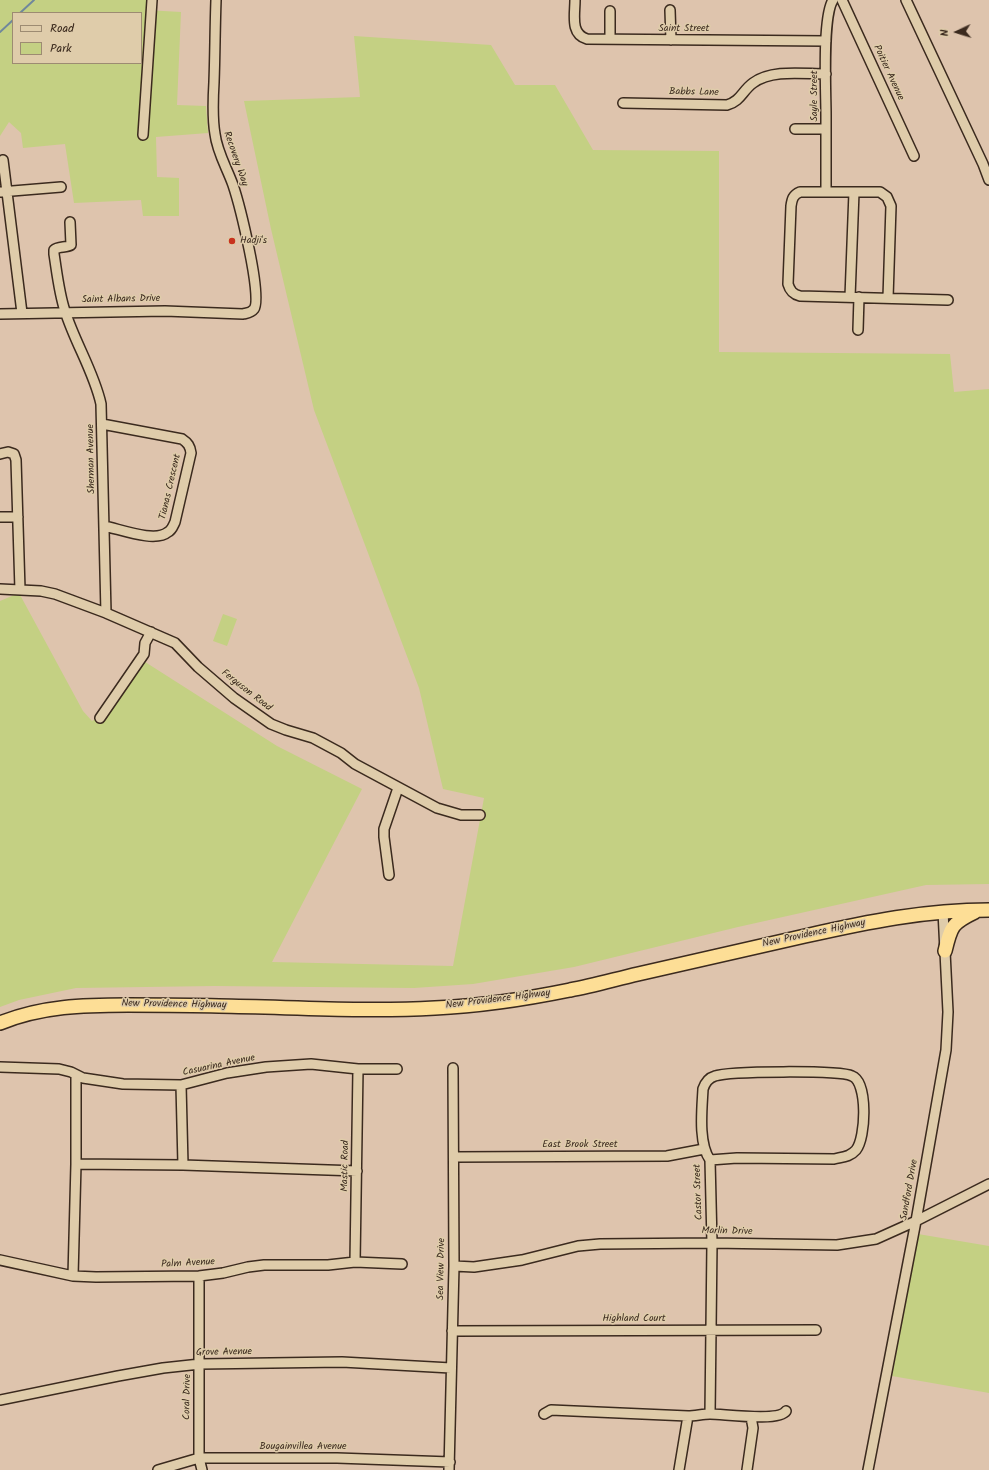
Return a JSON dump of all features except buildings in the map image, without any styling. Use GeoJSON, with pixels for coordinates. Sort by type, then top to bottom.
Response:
{"type":"FeatureCollection","features":[{"type":"Feature","properties":{"kind":"highway","name":"New Providence Highway"},"geometry":{"type":"LineString","coordinates":[[0,1023],[15,1017],[46,1009],[74,1006],[159,1005],[409,1009],[514,1000],[573,990],[708,957],[865,922],[906,915],[943,911],[985,910]]}},
{"type":"Feature","properties":{"kind":"highway"},"geometry":{"type":"LineString","coordinates":[[945,951],[952,928],[960,919],[985,910]]}},
{"type":"Feature","properties":{"kind":"street"},"geometry":{"type":"LineString","coordinates":[[143,135],[152,0]]}},
{"type":"Feature","properties":{"kind":"street","name":"Recovery Way"},"geometry":{"type":"LineString","coordinates":[[216,0],[213,105],[215,134],[244,220],[256,295],[256,304],[254,309],[243,314]]}},
{"type":"Feature","properties":{"kind":"street","name":"Saint Street"},"geometry":{"type":"LineString","coordinates":[[575,0],[575,28],[581,38],[587,39],[826,40]]}},
{"type":"Feature","properties":{"kind":"street","name":"Sayle Street"},"geometry":{"type":"LineString","coordinates":[[826,192],[826,40],[828,13],[830,4],[833,0]]}},
{"type":"Feature","properties":{"kind":"street","name":"Poitier Avenue"},"geometry":{"type":"LineString","coordinates":[[842,0],[914,156]]}},
{"type":"Feature","properties":{"kind":"street"},"geometry":{"type":"LineString","coordinates":[[906,0],[983,164],[989,180]]}},
{"type":"Feature","properties":{"kind":"street"},"geometry":{"type":"LineString","coordinates":[[670,10],[671,40]]}},
{"type":"Feature","properties":{"kind":"street"},"geometry":{"type":"LineString","coordinates":[[610,11],[610,39]]}},
{"type":"Feature","properties":{"kind":"street","name":"Babbs Lane"},"geometry":{"type":"LineString","coordinates":[[623,103],[727,105],[738,100],[748,88],[760,79],[788,74],[826,74]]}},
{"type":"Feature","properties":{"kind":"street"},"geometry":{"type":"LineString","coordinates":[[795,129],[826,129]]}},
{"type":"Feature","properties":{"kind":"street"},"geometry":{"type":"LineString","coordinates":[[3,160],[4,192],[22,313]]}},
{"type":"Feature","properties":{"kind":"street"},"geometry":{"type":"LineString","coordinates":[[4,192],[61,187]]}},
{"type":"Feature","properties":{"kind":"street"},"geometry":{"type":"LineString","coordinates":[[888,298],[890,200],[880,192],[800,192],[794,196],[791,200],[788,284],[792,292],[800,296],[948,300]]}},
{"type":"Feature","properties":{"kind":"street"},"geometry":{"type":"LineString","coordinates":[[854,192],[854,297],[858,330]]}},
{"type":"Feature","properties":{"kind":"street","name":"Sherman Avenue"},"geometry":{"type":"LineString","coordinates":[[70,222],[71,245],[68,247],[56,248],[54,250],[54,254],[58,284],[65,312],[100,399],[102,424],[106,612]]}},
{"type":"Feature","properties":{"kind":"street","name":"Saint Albans Drive"},"geometry":{"type":"LineString","coordinates":[[0,314],[165,311],[243,314]]}},
{"type":"Feature","properties":{"kind":"street","name":"Tianas Crescent"},"geometry":{"type":"LineString","coordinates":[[102,424],[182,439],[187,442],[191,453],[175,522],[168,533],[153,537],[104,526]]}},
{"type":"Feature","properties":{"kind":"street"},"geometry":{"type":"LineString","coordinates":[[0,454],[8,452],[14,454],[16,460],[20,590]]}},
{"type":"Feature","properties":{"kind":"street"},"geometry":{"type":"LineString","coordinates":[[0,517],[18,517]]}},
{"type":"Feature","properties":{"kind":"street","name":"Ferguson Road"},"geometry":{"type":"LineString","coordinates":[[0,589],[41,591],[55,594],[106,612],[175,643],[198,667],[234,698],[271,724],[314,738],[341,753],[355,764],[437,808],[461,815],[480,815]]}},
{"type":"Feature","properties":{"kind":"street"},"geometry":{"type":"LineString","coordinates":[[100,718],[144,654],[145,643],[151,632]]}},
{"type":"Feature","properties":{"kind":"street"},"geometry":{"type":"LineString","coordinates":[[389,875],[384,837],[388,816],[398,788]]}},
{"type":"Feature","properties":{"kind":"street","name":"Sandford Drive"},"geometry":{"type":"LineString","coordinates":[[868,1470],[916,1221],[946,1050],[948,1012],[943,911]]}},
{"type":"Feature","properties":{"kind":"street","name":"Casuarina Avenue"},"geometry":{"type":"LineString","coordinates":[[0,1067],[59,1069],[71,1072],[76,1076],[83,1078],[123,1084],[181,1085],[227,1073],[266,1067],[311,1064],[358,1069],[397,1069]]}},
{"type":"Feature","properties":{"kind":"street","name":"Sea View Drive"},"geometry":{"type":"LineString","coordinates":[[450,1466],[454,1266],[453,1068]]}},
{"type":"Feature","properties":{"kind":"street","name":"Mastic Road"},"geometry":{"type":"LineString","coordinates":[[355,1262],[358,1069]]}},
{"type":"Feature","properties":{"kind":"street","name":"Castor Street"},"geometry":{"type":"LineString","coordinates":[[710,1160],[737,1158],[834,1159],[846,1157],[857,1149],[863,1129],[863,1096],[860,1085],[852,1076],[830,1073],[726,1073],[709,1078],[703,1089],[702,1128],[704,1149],[710,1160],[712,1243],[710,1414]]}},
{"type":"Feature","properties":{"kind":"street"},"geometry":{"type":"LineString","coordinates":[[72,1276],[76,1164],[76,1076]]}},
{"type":"Feature","properties":{"kind":"street"},"geometry":{"type":"LineString","coordinates":[[181,1085],[183,1165]]}},
{"type":"Feature","properties":{"kind":"street","name":"East Brook Street"},"geometry":{"type":"LineString","coordinates":[[454,1157],[667,1156],[704,1149]]}},
{"type":"Feature","properties":{"kind":"street"},"geometry":{"type":"LineString","coordinates":[[76,1164],[183,1165],[356,1171]]}},
{"type":"Feature","properties":{"kind":"street","name":"Marlin Drive"},"geometry":{"type":"LineString","coordinates":[[454,1266],[474,1267],[522,1260],[578,1246],[600,1244],[712,1243],[837,1245],[856,1243],[876,1239],[916,1221],[989,1184]]}},
{"type":"Feature","properties":{"kind":"street","name":"Palm Avenue"},"geometry":{"type":"LineString","coordinates":[[0,1260],[72,1276],[199,1276],[264,1265],[328,1265],[355,1262],[402,1264]]}},
{"type":"Feature","properties":{"kind":"street","name":"Coral Drive"},"geometry":{"type":"LineString","coordinates":[[199,1276],[199,1458],[202,1470]]}},
{"type":"Feature","properties":{"kind":"street","name":"Highland Court"},"geometry":{"type":"LineString","coordinates":[[452,1331],[816,1330]]}},
{"type":"Feature","properties":{"kind":"street","name":"Grove Avenue"},"geometry":{"type":"LineString","coordinates":[[0,1400],[163,1368],[200,1364],[343,1362],[452,1368]]}},
{"type":"Feature","properties":{"kind":"street"},"geometry":{"type":"LineString","coordinates":[[544,1414],[551,1410],[688,1416],[710,1414],[751,1417],[779,1415],[785,1413],[786,1411]]}},
{"type":"Feature","properties":{"kind":"street"},"geometry":{"type":"LineString","coordinates":[[679,1470],[688,1416]]}},
{"type":"Feature","properties":{"kind":"street"},"geometry":{"type":"LineString","coordinates":[[747,1470],[753,1428],[751,1417]]}},
{"type":"Feature","properties":{"kind":"street","name":"Bougainvillea Avenue"},"geometry":{"type":"LineString","coordinates":[[158,1470],[199,1458],[337,1458],[450,1466]]}},
{"type":"Feature","properties":{"kind":"green space"},"geometry":{"type":"Polygon","coordinates":[[[0,0],[146,0],[146,10],[181,12],[177,105],[206,106],[208,133],[156,137],[157,177],[179,178],[179,216],[143,216],[141,200],[74,203],[65,144],[23,148],[21,133],[9,122],[0,136],[0,0]]]}},
{"type":"Feature","properties":{"kind":"green space"},"geometry":{"type":"Polygon","coordinates":[[[354,36],[491,45],[515,85],[555,85],[593,150],[719,151],[719,352],[950,354],[954,392],[989,389],[989,884],[926,885],[738,927],[574,967],[473,984],[414,988],[215,986],[76,988],[19,1000],[0,1007],[0,601],[19,593],[83,711],[92,721],[102,715],[142,660],[277,746],[362,789],[272,962],[453,966],[484,798],[443,789],[419,688],[314,410],[271,229],[244,101],[360,97],[354,36]]]}},
{"type":"Feature","properties":{"kind":"green space"},"geometry":{"type":"Polygon","coordinates":[[[223,614],[237,619],[227,646],[213,641],[223,614]]]}},
{"type":"Feature","properties":{"kind":"green space"},"geometry":{"type":"Polygon","coordinates":[[[918,1234],[989,1246],[989,1393],[892,1376],[918,1234]]]}},
{"type":"Feature","properties":{"kind":"waterway"},"geometry":{"type":"LineString","coordinates":[[21,12],[34,0]]}},
{"type":"Feature","properties":{"kind":"waterway"},"geometry":{"type":"LineString","coordinates":[[0,32],[12,21]]}},
{"type":"Feature","properties":{"kind":"place","name":"Hadji's"},"geometry":{"type":"Point","coordinates":[232,241]}}]}
